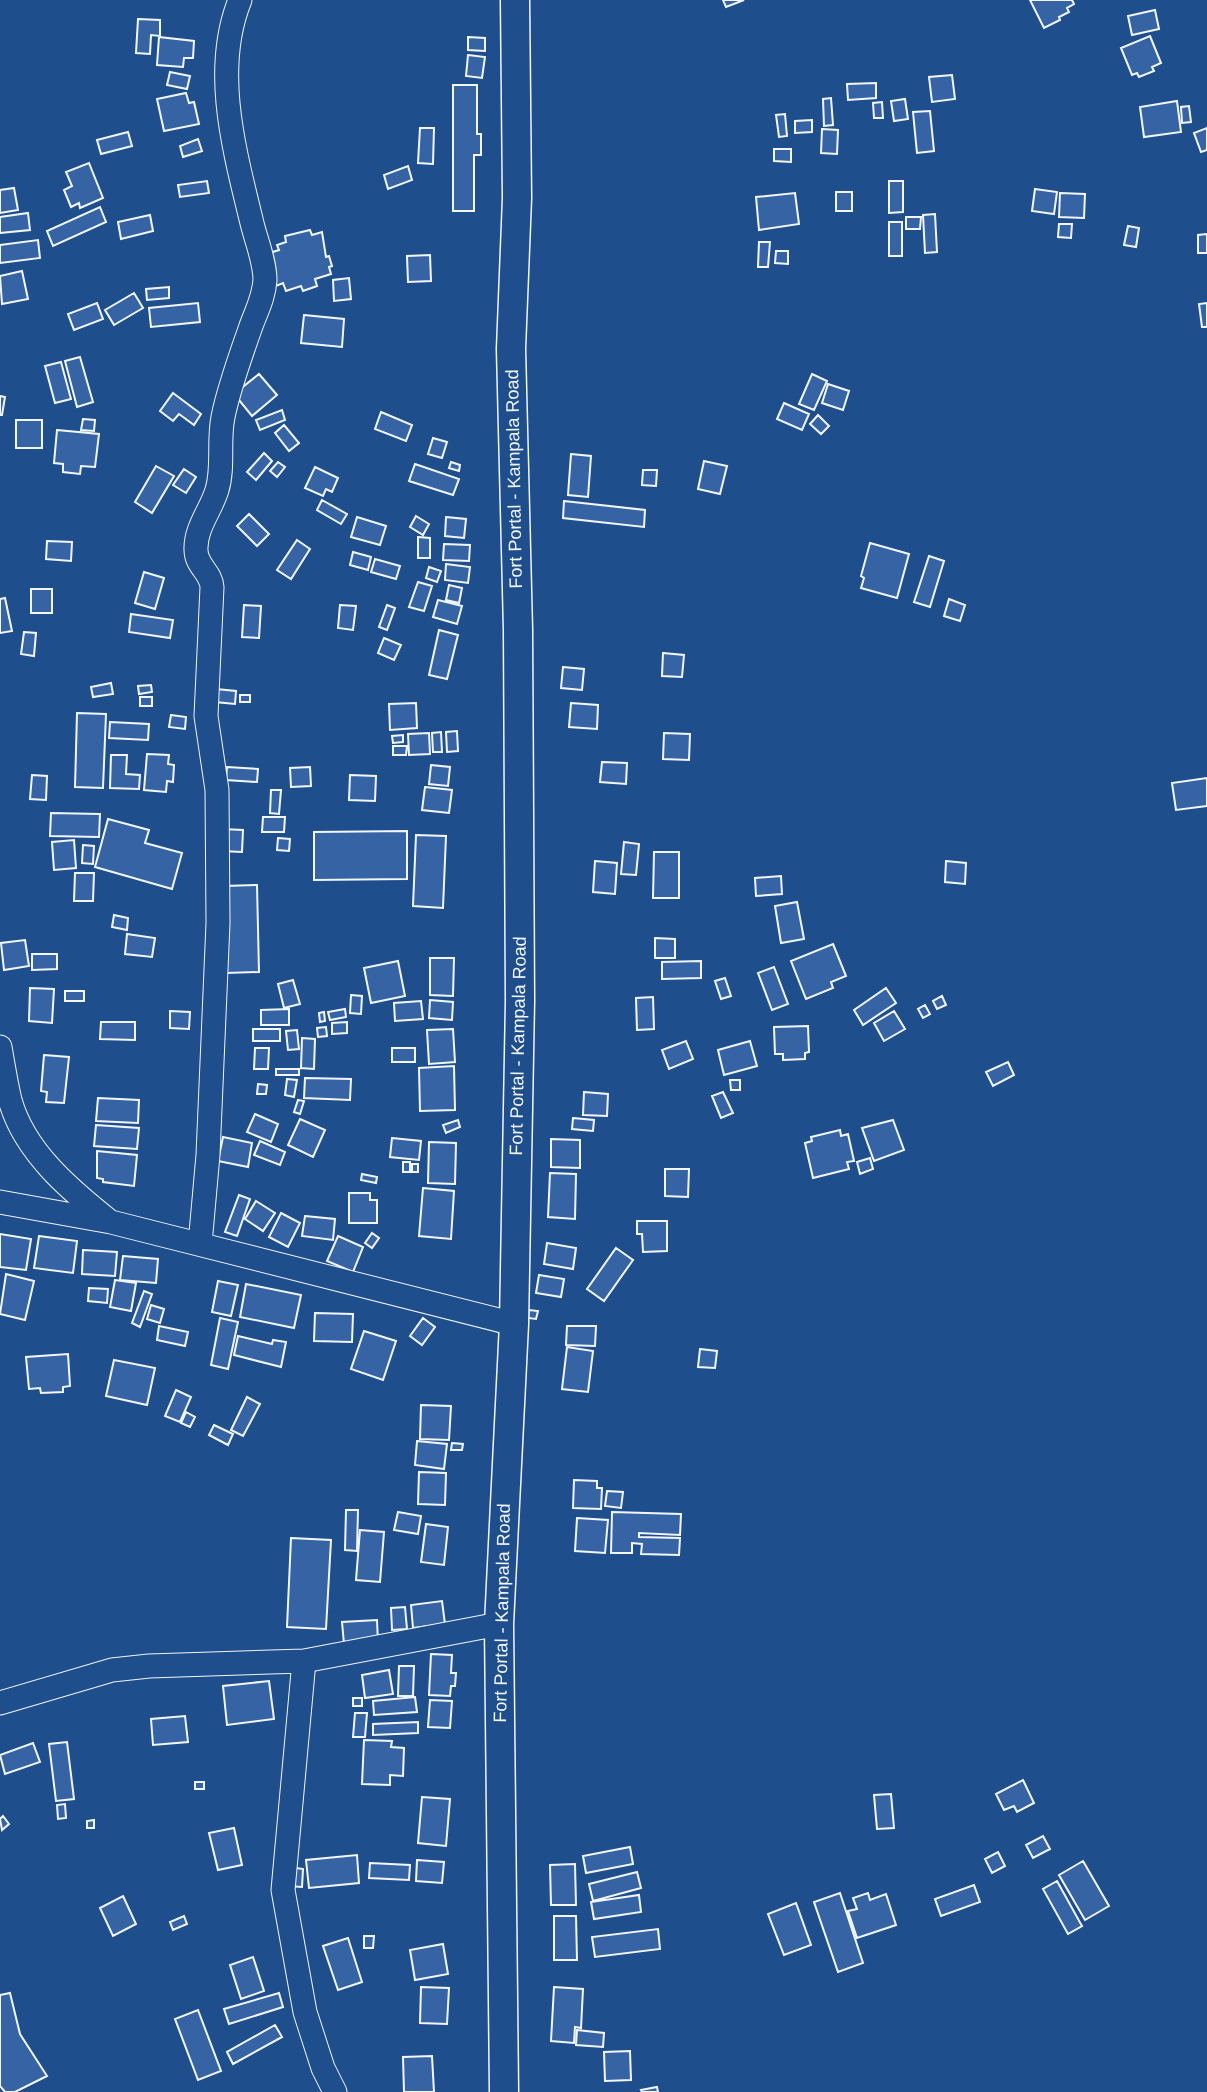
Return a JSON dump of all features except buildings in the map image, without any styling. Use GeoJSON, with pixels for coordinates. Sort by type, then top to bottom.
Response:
{"type":"FeatureCollection","features":[{"type":"Feature","properties":{"kind":"main road","name":"Fort Portal - Kampala Road"},"geometry":{"type":"LineString","coordinates":[[504,2092],[499,1624],[514,1324],[520,1001],[518,630],[511,349],[517,198],[515,0]]}},
{"type":"Feature","properties":{"kind":"street"},"geometry":{"type":"LineString","coordinates":[[200,1244],[213,1045],[218,848],[217,790],[206,716],[212,587],[211,579],[197,561],[195,548],[197,534],[220,479],[223,416],[243,349],[261,305],[265,280],[238,165],[228,93],[227,51],[232,21],[240,0]]}},
{"type":"Feature","properties":{"kind":"street"},"geometry":{"type":"LineString","coordinates":[[0,1046],[11,1102],[38,1153],[70,1190],[111,1222]]}},
{"type":"Feature","properties":{"kind":"street"},"geometry":{"type":"LineString","coordinates":[[0,1202],[111,1222],[514,1324]]}},
{"type":"Feature","properties":{"kind":"street"},"geometry":{"type":"LineString","coordinates":[[0,1703],[112,1670],[176,1664],[304,1661],[499,1624]]}},
{"type":"Feature","properties":{"kind":"street"},"geometry":{"type":"LineString","coordinates":[[304,1661],[282,1890],[305,2012],[323,2068],[335,2092]]}}]}
